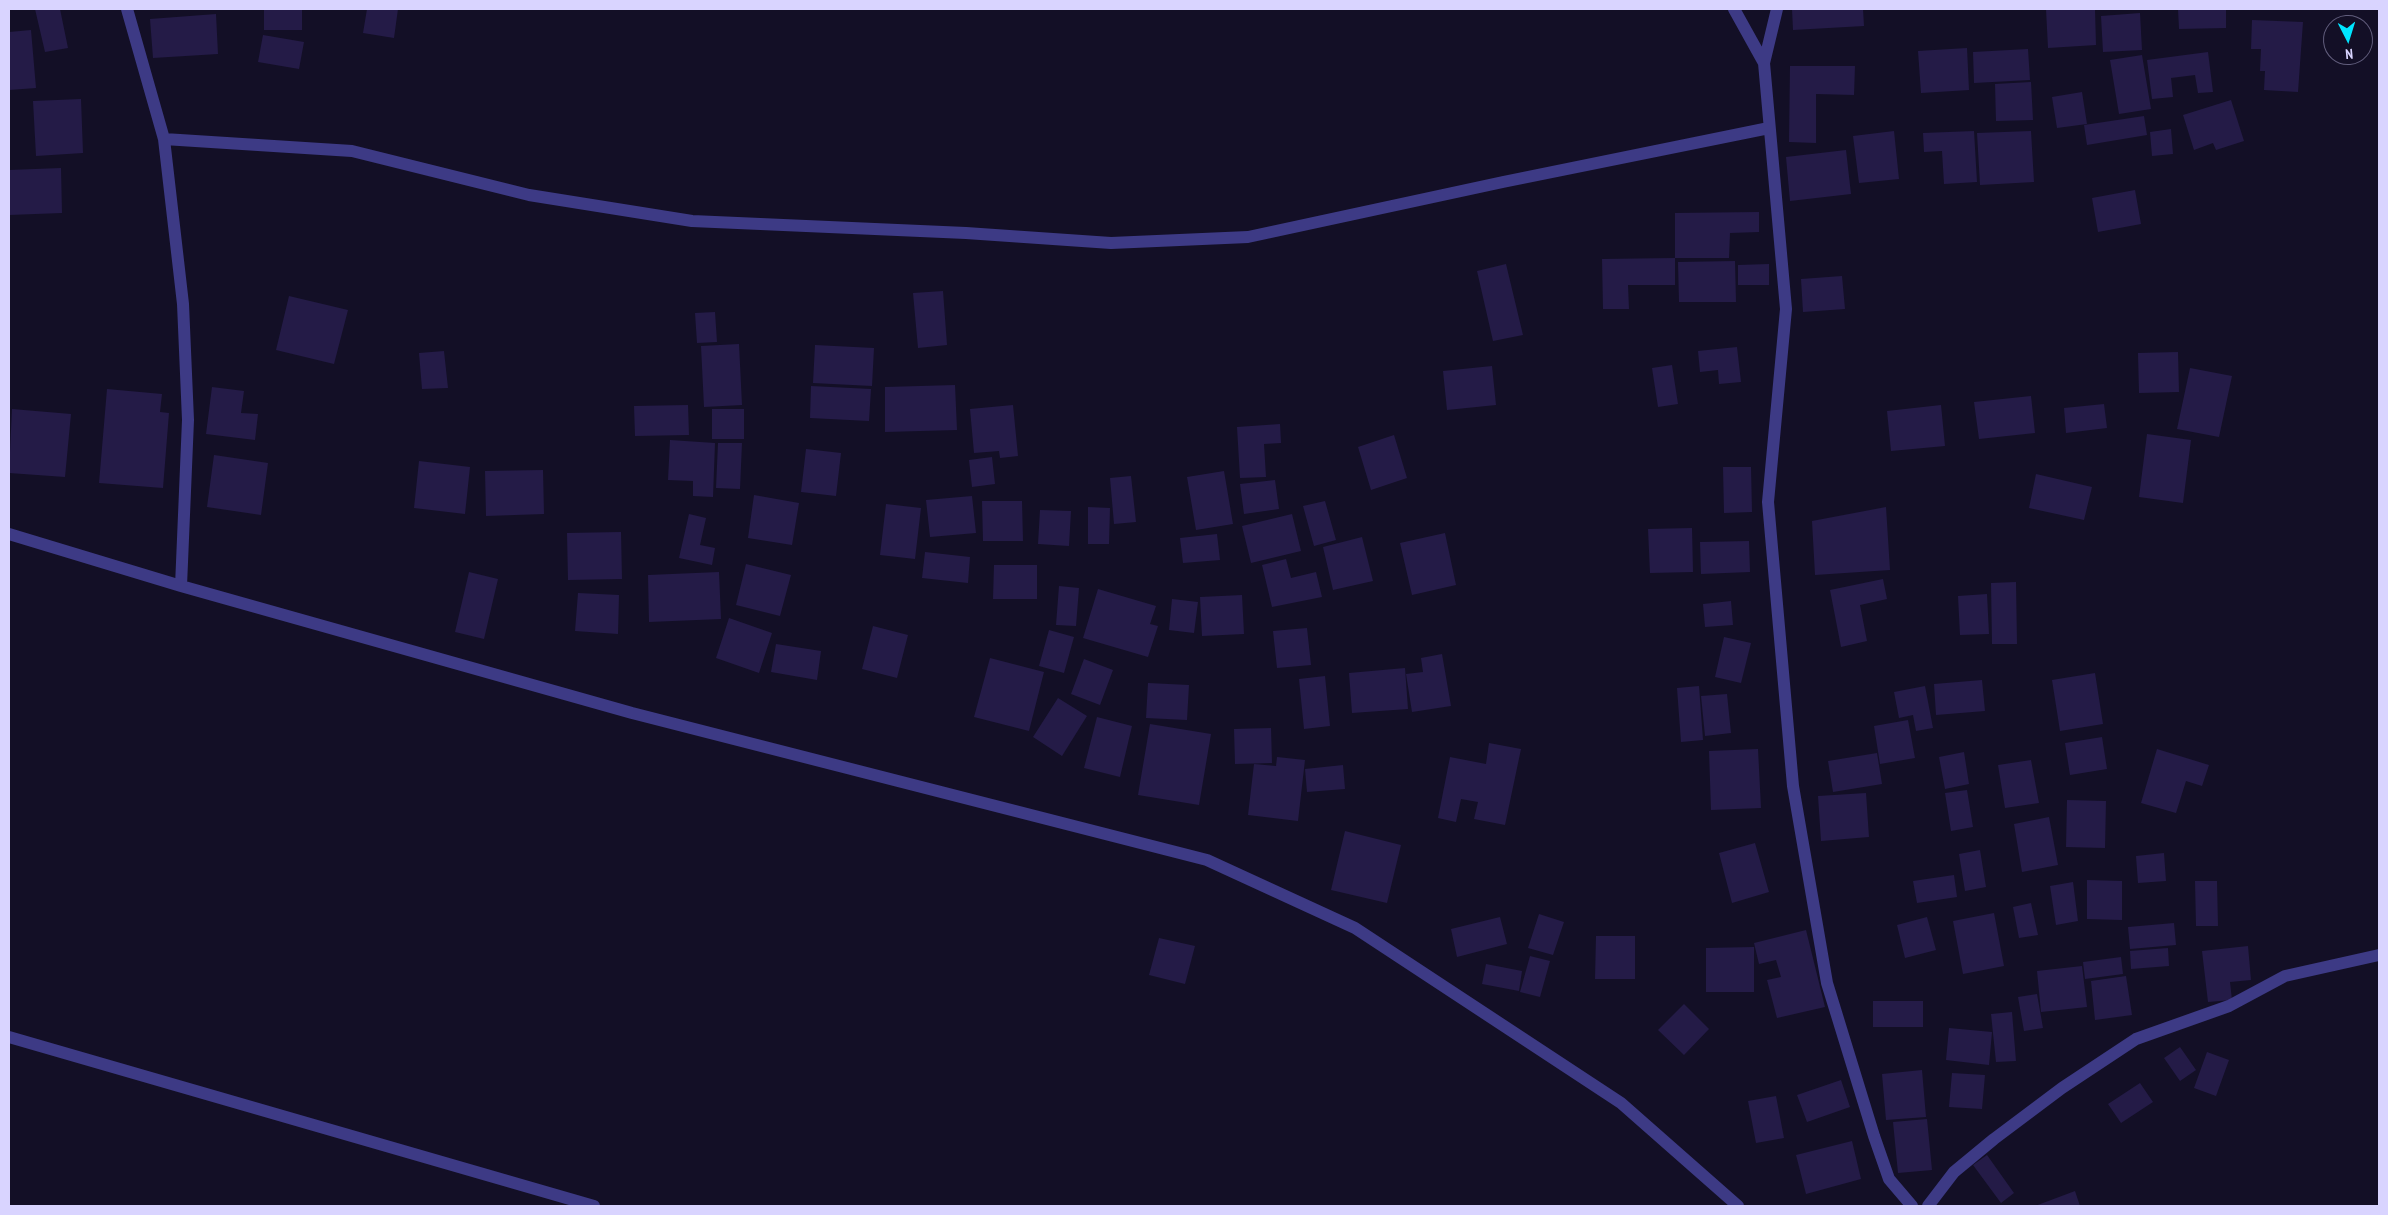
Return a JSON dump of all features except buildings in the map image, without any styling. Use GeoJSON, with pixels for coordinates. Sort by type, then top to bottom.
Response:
{"type":"FeatureCollection","features":[{"type":"Feature","properties":{"kind":"street"},"geometry":{"type":"LineString","coordinates":[[127,9],[164,139],[183,304],[188,420],[181,586]]}},
{"type":"Feature","properties":{"kind":"street"},"geometry":{"type":"LineString","coordinates":[[1734,9],[1764,63]]}},
{"type":"Feature","properties":{"kind":"street"},"geometry":{"type":"LineString","coordinates":[[1777,9],[1764,63],[1786,310],[1768,502],[1793,786],[1827,983],[1889,1179],[1912,1206]]}},
{"type":"Feature","properties":{"kind":"street"},"geometry":{"type":"LineString","coordinates":[[164,139],[352,151],[529,195],[692,221],[966,233],[1111,243],[1248,237],[1769,128]]}},
{"type":"Feature","properties":{"kind":"street"},"geometry":{"type":"LineString","coordinates":[[9,534],[181,586],[632,713],[1207,860],[1355,928],[1621,1103],[1738,1206]]}},
{"type":"Feature","properties":{"kind":"street"},"geometry":{"type":"LineString","coordinates":[[1928,1206],[1954,1172],[1994,1139],[2062,1088],[2136,1039],[2229,1006],[2285,976],[2379,955]]}},
{"type":"Feature","properties":{"kind":"street"},"geometry":{"type":"LineString","coordinates":[[9,1037],[594,1206]]}}]}
